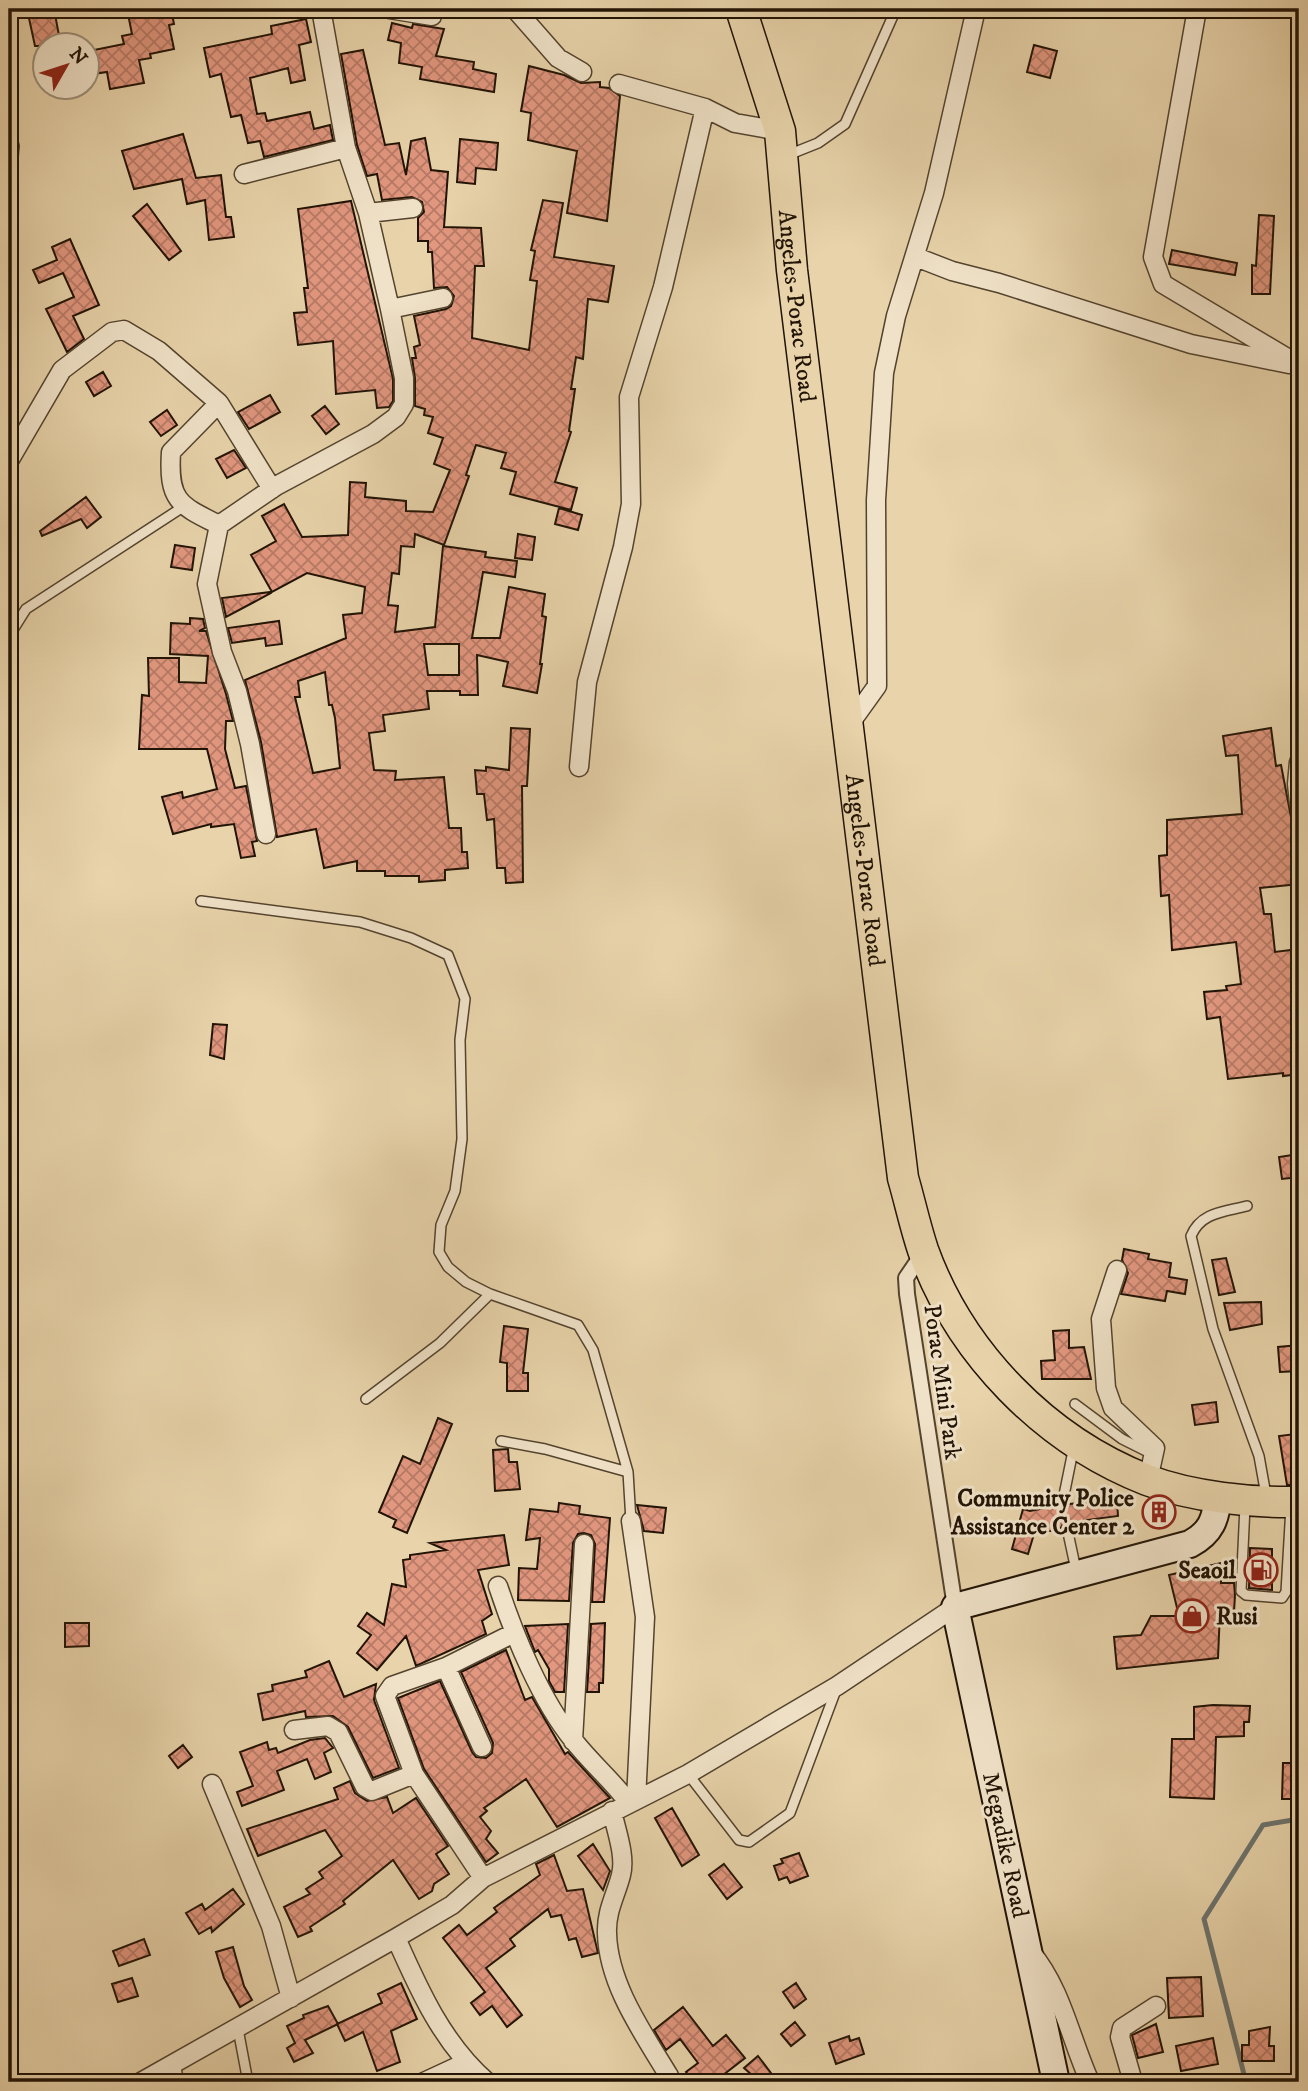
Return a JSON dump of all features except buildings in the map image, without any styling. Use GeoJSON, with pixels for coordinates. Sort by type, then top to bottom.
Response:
{"type":"FeatureCollection","features":[{"type":"Feature","properties":{"kind":"main road","name":"Angeles-Porac Road"},"geometry":{"type":"LineString","coordinates":[[741,9],[782,144],[792,270],[903,1178],[924,1251],[955,1315],[996,1376],[1074,1441],[1151,1468],[1264,1501]]}},
{"type":"Feature","properties":{"kind":"main road"},"geometry":{"type":"LineString","coordinates":[[955,1607],[1190,1544],[1200,1539],[1213,1523],[1264,1501]]}},
{"type":"Feature","properties":{"kind":"main road","name":"Megadike Road"},"geometry":{"type":"LineString","coordinates":[[955,1607],[1056,2082]]}},
{"type":"Feature","properties":{"kind":"street"},"geometry":{"type":"LineString","coordinates":[[266,834],[250,744],[237,691],[222,652],[207,584],[219,525],[272,489],[351,448],[396,417],[404,404],[404,378],[390,309],[368,213],[346,148],[321,9]]}},
{"type":"Feature","properties":{"kind":"street"},"geometry":{"type":"LineString","coordinates":[[389,9],[432,16]]}},
{"type":"Feature","properties":{"kind":"street"},"geometry":{"type":"LineString","coordinates":[[515,9],[558,58],[582,72]]}},
{"type":"Feature","properties":{"kind":"street"},"geometry":{"type":"LineString","coordinates":[[849,725],[877,686],[876,500],[884,373],[896,316],[916,257],[976,9]]}},
{"type":"Feature","properties":{"kind":"street"},"geometry":{"type":"LineString","coordinates":[[1197,9],[1153,257],[1163,284],[1299,365]]}},
{"type":"Feature","properties":{"kind":"street"},"geometry":{"type":"LineString","coordinates":[[619,84],[705,108],[782,144]]}},
{"type":"Feature","properties":{"kind":"street"},"geometry":{"type":"LineString","coordinates":[[579,766],[587,682],[623,547],[631,504],[629,397],[663,287],[705,108]]}},
{"type":"Feature","properties":{"kind":"street"},"geometry":{"type":"LineString","coordinates":[[244,174],[346,148]]}},
{"type":"Feature","properties":{"kind":"street"},"geometry":{"type":"LineString","coordinates":[[368,213],[413,208]]}},
{"type":"Feature","properties":{"kind":"street"},"geometry":{"type":"LineString","coordinates":[[916,257],[952,271],[1025,290],[1191,344],[1299,365]]}},
{"type":"Feature","properties":{"kind":"street"},"geometry":{"type":"LineString","coordinates":[[390,309],[443,298]]}},
{"type":"Feature","properties":{"kind":"street"},"geometry":{"type":"LineString","coordinates":[[9,461],[62,370],[112,332],[124,330],[136,335],[216,397],[272,489]]}},
{"type":"Feature","properties":{"kind":"street"},"geometry":{"type":"LineString","coordinates":[[219,403],[171,453],[169,478],[183,507],[219,525]]}},
{"type":"Feature","properties":{"kind":"street"},"geometry":{"type":"LineString","coordinates":[[1299,762],[1299,803]]}},
{"type":"Feature","properties":{"kind":"street","name":"Porac Mini Park"},"geometry":{"type":"LineString","coordinates":[[924,1251],[906,1278],[907,1294],[955,1607]]}},
{"type":"Feature","properties":{"kind":"street"},"geometry":{"type":"LineString","coordinates":[[1117,1270],[1101,1319],[1106,1388],[1113,1408],[1152,1443],[1151,1468]]}},
{"type":"Feature","properties":{"kind":"street"},"geometry":{"type":"LineString","coordinates":[[631,1521],[645,1617],[625,1804],[622,1874],[610,1902],[607,1919],[613,1969],[635,2018],[669,2076]]}},
{"type":"Feature","properties":{"kind":"street"},"geometry":{"type":"LineString","coordinates":[[573,1741],[584,1544]]}},
{"type":"Feature","properties":{"kind":"street"},"geometry":{"type":"LineString","coordinates":[[498,1586],[514,1633],[573,1741],[625,1804]]}},
{"type":"Feature","properties":{"kind":"street"},"geometry":{"type":"LineString","coordinates":[[141,2082],[452,1905],[483,1878],[589,1827],[625,1804],[688,1774],[837,1686],[955,1607]]}},
{"type":"Feature","properties":{"kind":"street"},"geometry":{"type":"LineString","coordinates":[[483,1878],[414,1774],[385,1696],[392,1686],[446,1667],[514,1633]]}},
{"type":"Feature","properties":{"kind":"street"},"geometry":{"type":"LineString","coordinates":[[446,1667],[482,1747]]}},
{"type":"Feature","properties":{"kind":"street"},"geometry":{"type":"LineString","coordinates":[[294,1730],[328,1726],[338,1732],[365,1787],[372,1791],[414,1774]]}},
{"type":"Feature","properties":{"kind":"street"},"geometry":{"type":"LineString","coordinates":[[212,1784],[271,1926],[291,1998]]}},
{"type":"Feature","properties":{"kind":"street"},"geometry":{"type":"LineString","coordinates":[[396,1938],[423,1999],[465,2063],[487,2082]]}},
{"type":"Feature","properties":{"kind":"street"},"geometry":{"type":"LineString","coordinates":[[1028,1948],[1051,1978],[1090,2082]]}},
{"type":"Feature","properties":{"kind":"street"},"geometry":{"type":"LineString","coordinates":[[1133,2082],[1120,2037],[1122,2028],[1156,2007]]}},
{"type":"Feature","properties":{"kind":"street"},"geometry":{"type":"LineString","coordinates":[[424,2082],[465,2063]]}},
{"type":"Feature","properties":{"kind":"lane"},"geometry":{"type":"LineString","coordinates":[[782,144],[818,143],[845,124],[896,9]]}},
{"type":"Feature","properties":{"kind":"lane"},"geometry":{"type":"LineString","coordinates":[[9,129],[15,146],[9,197]]}},
{"type":"Feature","properties":{"kind":"lane"},"geometry":{"type":"LineString","coordinates":[[9,636],[26,609],[183,507]]}},
{"type":"Feature","properties":{"kind":"lane"},"geometry":{"type":"LineString","coordinates":[[201,901],[360,922],[411,938],[448,956],[465,999],[460,1040],[462,1139],[456,1191],[441,1224],[439,1252],[448,1267],[466,1282],[490,1294],[578,1325],[593,1350],[628,1472],[631,1521]]}},
{"type":"Feature","properties":{"kind":"lane"},"geometry":{"type":"LineString","coordinates":[[1247,1206],[1207,1216],[1196,1223],[1192,1236],[1213,1329],[1259,1456],[1264,1501],[1286,1592],[1282,1598],[1246,1595],[1241,1591],[1264,1501]]}},
{"type":"Feature","properties":{"kind":"lane"},"geometry":{"type":"LineString","coordinates":[[366,1399],[440,1343],[490,1294]]}},
{"type":"Feature","properties":{"kind":"lane"},"geometry":{"type":"LineString","coordinates":[[1075,1404],[1122,1439],[1151,1468]]}},
{"type":"Feature","properties":{"kind":"lane"},"geometry":{"type":"LineString","coordinates":[[501,1441],[545,1448],[628,1472]]}},
{"type":"Feature","properties":{"kind":"lane"},"geometry":{"type":"LineString","coordinates":[[1062,1505],[1074,1441]]}},
{"type":"Feature","properties":{"kind":"lane"},"geometry":{"type":"LineString","coordinates":[[1067,1528],[1077,1574]]}},
{"type":"Feature","properties":{"kind":"lane"},"geometry":{"type":"LineString","coordinates":[[688,1774],[739,1840],[749,1842],[789,1814],[837,1686]]}},
{"type":"Feature","properties":{"kind":"lane"},"geometry":{"type":"LineString","coordinates":[[238,2029],[248,2082]]}},
{"type":"Feature","properties":{"kind":"lane"},"geometry":{"type":"LineString","coordinates":[[175,2064],[179,2082]]}},
{"type":"Feature","properties":{"kind":"waterway"},"geometry":{"type":"LineString","coordinates":[[1246,2082],[1204,1919],[1263,1825],[1299,1819]]}},
{"type":"Feature","properties":{"kind":"place","name":"Community Police Assistance Center 2"},"geometry":{"type":"Point","coordinates":[1159,1512]}},
{"type":"Feature","properties":{"kind":"place","name":"Seaoil"},"geometry":{"type":"Point","coordinates":[1261,1570]}},
{"type":"Feature","properties":{"kind":"place","name":"Rusi"},"geometry":{"type":"Point","coordinates":[1192,1616]}}]}
